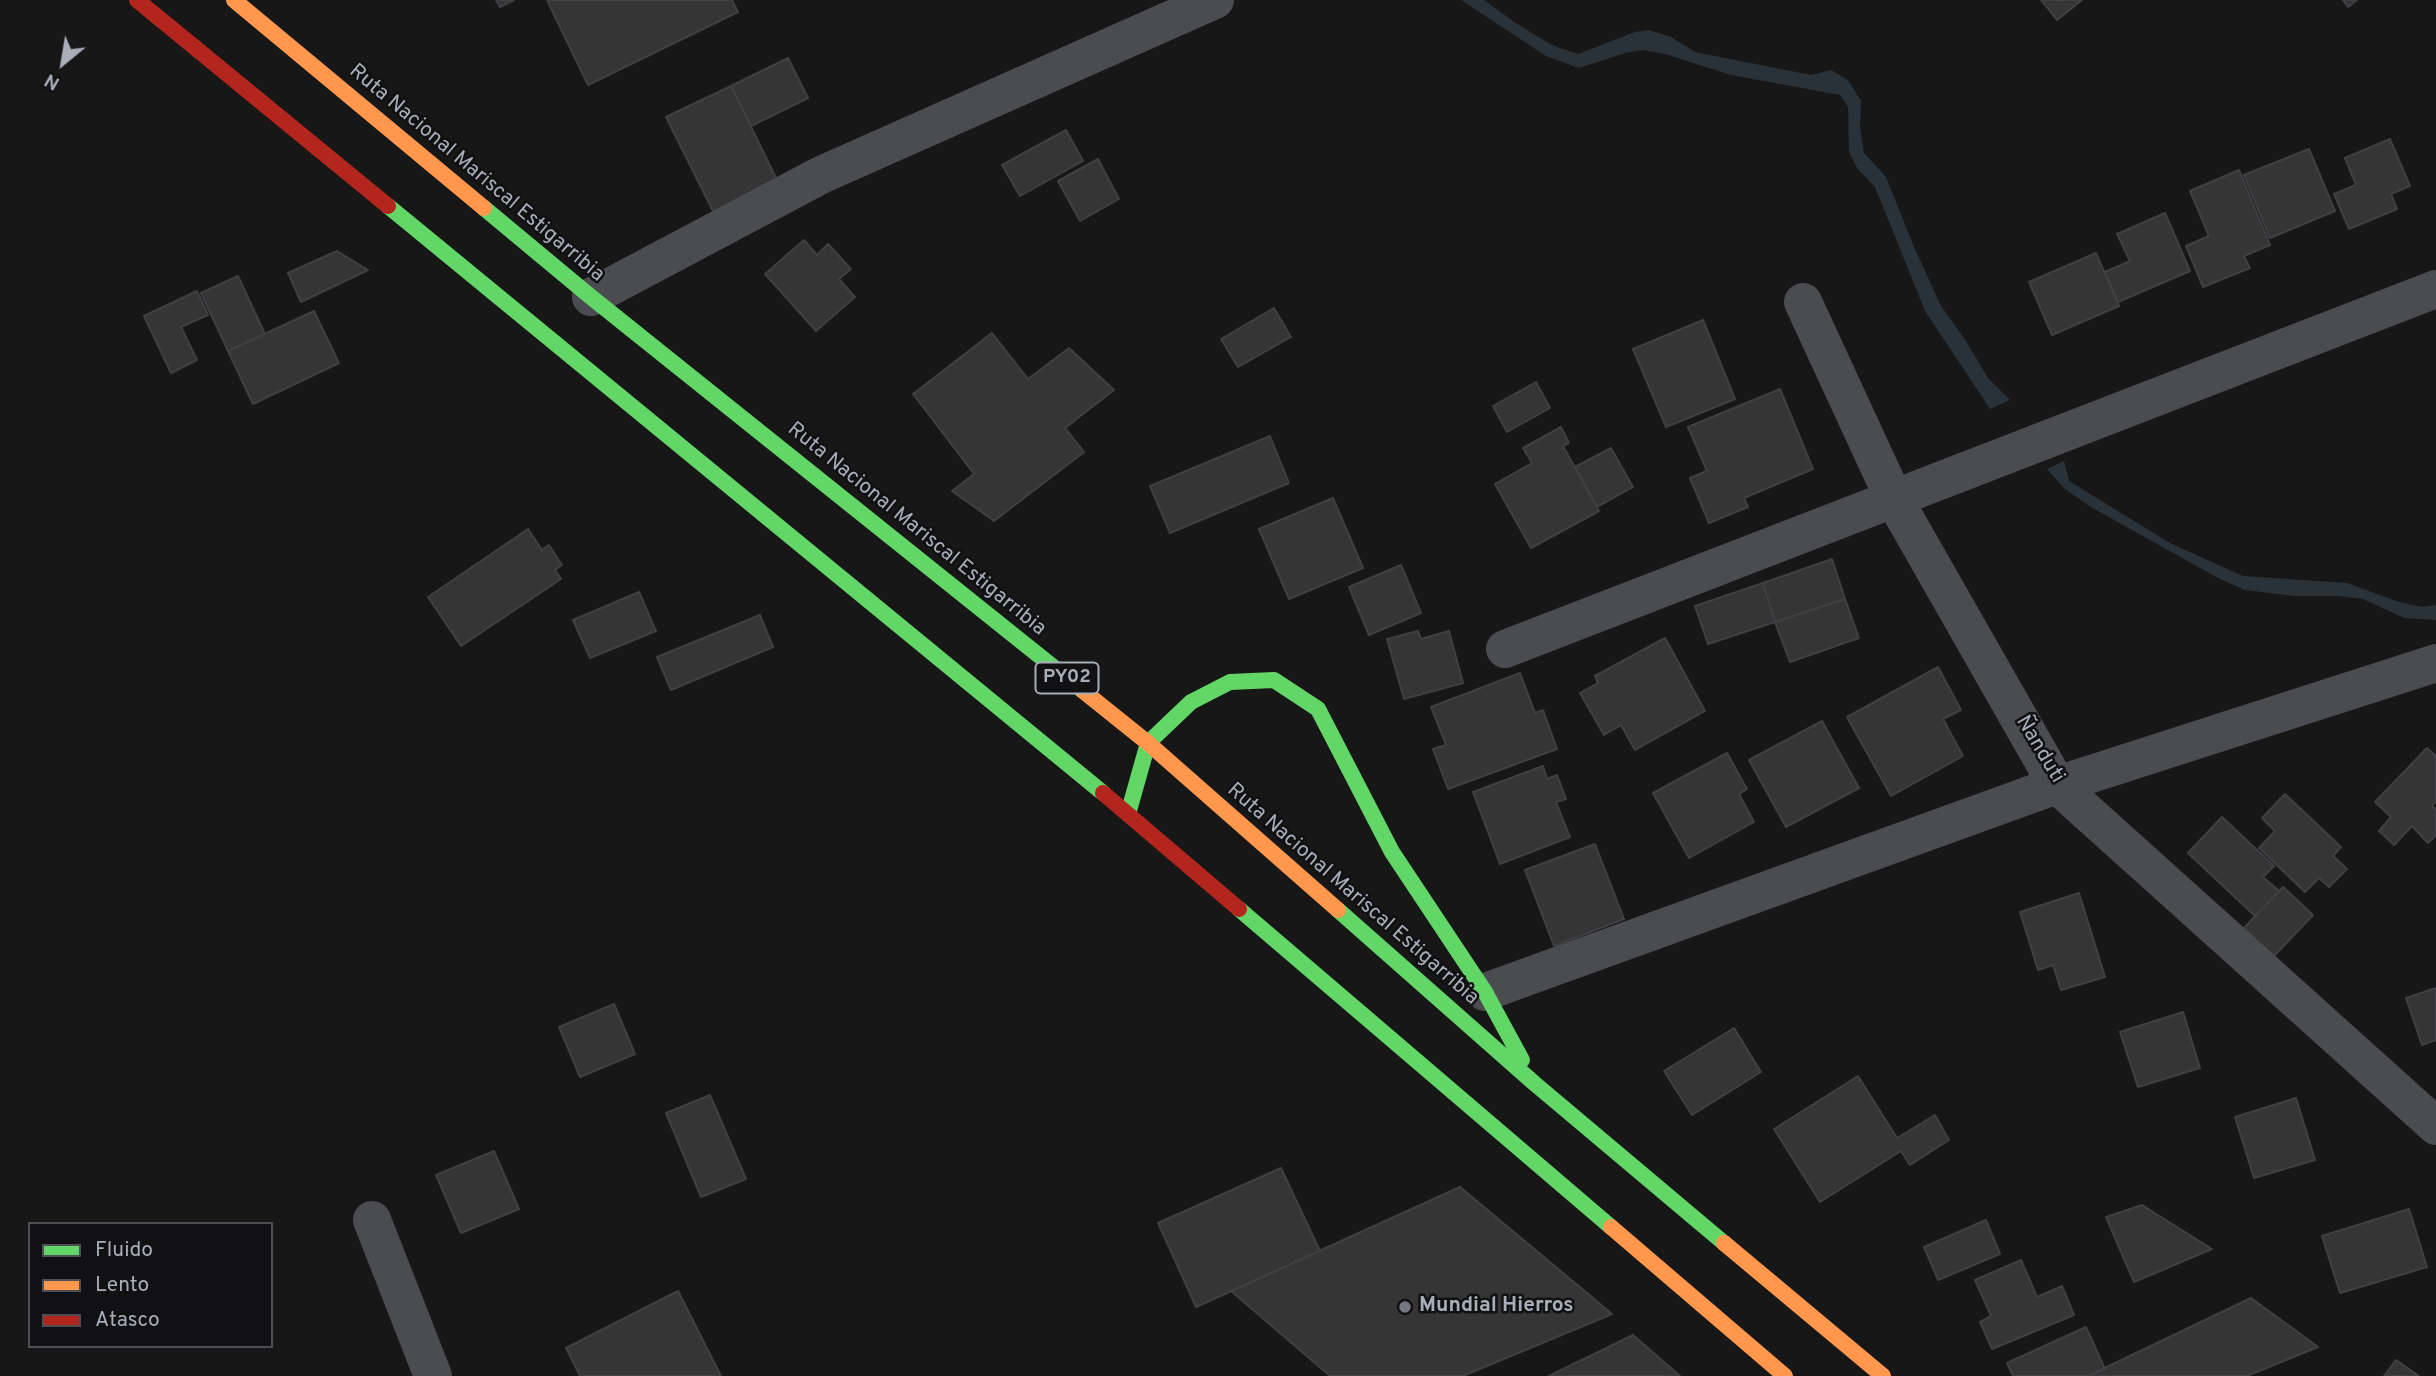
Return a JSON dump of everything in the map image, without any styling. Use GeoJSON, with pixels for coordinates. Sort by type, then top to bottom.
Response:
{"type":"FeatureCollection","features":[{"type":"Feature","properties":{"kind":"highway"},"geometry":{"type":"LineString","coordinates":[[137,0],[1128,814],[1785,1376]]}},
{"type":"Feature","properties":{"kind":"highway","name":"Ruta Nacional Mariscal Estigarribia"},"geometry":{"type":"LineString","coordinates":[[234,0],[591,297],[1148,743],[1534,1083],[1883,1376]]}},
{"type":"Feature","properties":{"kind":"highway"},"geometry":{"type":"LineString","coordinates":[[1128,814],[1148,743],[1191,702],[1230,681],[1274,680],[1318,709],[1392,852],[1485,992],[1534,1083]]}},
{"type":"Feature","properties":{"kind":"street"},"geometry":{"type":"LineString","coordinates":[[591,297],[821,175],[1215,0]]}},
{"type":"Feature","properties":{"kind":"street"},"geometry":{"type":"LineString","coordinates":[[1506,649],[2436,289]]}},
{"type":"Feature","properties":{"kind":"street","name":"Ñanduti"},"geometry":{"type":"LineString","coordinates":[[1803,302],[1894,499],[2057,785],[2436,1126]]}},
{"type":"Feature","properties":{"kind":"street"},"geometry":{"type":"LineString","coordinates":[[1485,992],[2057,785],[2436,663]]}},
{"type":"Feature","properties":{"kind":"street"},"geometry":{"type":"LineString","coordinates":[[372,1220],[433,1376]]}},
{"type":"Feature","properties":{"kind":"shaded area"},"geometry":{"type":"Polygon","coordinates":[[[1461,0],[1484,0],[1552,45],[1578,54],[1635,32],[1649,30],[1671,37],[1695,52],[1811,75],[1831,70],[1848,80],[1861,101],[1860,128],[1864,153],[1886,177],[1941,306],[1988,378],[2010,400],[1990,409],[1925,311],[1875,187],[1857,168],[1849,152],[1848,107],[1840,95],[1731,75],[1665,54],[1643,50],[1579,68],[1546,56],[1461,0]]]}},
{"type":"Feature","properties":{"kind":"shaded area"},"geometry":{"type":"Polygon","coordinates":[[[2064,461],[2069,481],[2170,543],[2243,576],[2347,583],[2399,602],[2423,607],[2436,605],[2436,620],[2404,618],[2363,599],[2295,596],[2245,590],[2218,578],[2089,506],[2064,488],[2047,469],[2064,461]]]}},
{"type":"Feature","properties":{"kind":"building"},"geometry":{"type":"Polygon","coordinates":[[[496,0],[514,0],[500,7],[496,0]]]}},
{"type":"Feature","properties":{"kind":"building"},"geometry":{"type":"Polygon","coordinates":[[[547,0],[732,0],[738,12],[588,85],[547,0]]]}},
{"type":"Feature","properties":{"kind":"building"},"geometry":{"type":"Polygon","coordinates":[[[2041,0],[2082,0],[2057,20],[2041,0]]]}},
{"type":"Feature","properties":{"kind":"building"},"geometry":{"type":"Polygon","coordinates":[[[2343,0],[2357,0],[2348,7],[2343,0]]]}},
{"type":"Feature","properties":{"kind":"building"},"geometry":{"type":"Polygon","coordinates":[[[788,58],[808,98],[751,126],[731,86],[788,58]]]}},
{"type":"Feature","properties":{"kind":"building"},"geometry":{"type":"Polygon","coordinates":[[[731,86],[778,182],[714,213],[666,117],[731,86]]]}},
{"type":"Feature","properties":{"kind":"building"},"geometry":{"type":"Polygon","coordinates":[[[1066,130],[1083,161],[1020,196],[1002,165],[1066,130]]]}},
{"type":"Feature","properties":{"kind":"building"},"geometry":{"type":"Polygon","coordinates":[[[2390,139],[2410,186],[2391,194],[2397,209],[2349,229],[2334,194],[2356,185],[2345,158],[2390,139]]]}},
{"type":"Feature","properties":{"kind":"building"},"geometry":{"type":"Polygon","coordinates":[[[2309,149],[2335,211],[2270,238],[2244,175],[2309,149]]]}},
{"type":"Feature","properties":{"kind":"building"},"geometry":{"type":"Polygon","coordinates":[[[1098,159],[1119,199],[1080,221],[1058,181],[1098,159]]]}},
{"type":"Feature","properties":{"kind":"building"},"geometry":{"type":"Polygon","coordinates":[[[2239,170],[2270,245],[2244,256],[2250,268],[2203,287],[2186,246],[2209,236],[2190,191],[2239,170]]]}},
{"type":"Feature","properties":{"kind":"building"},"geometry":{"type":"Polygon","coordinates":[[[2165,213],[2190,271],[2118,302],[2105,272],[2130,261],[2117,234],[2165,213]]]}},
{"type":"Feature","properties":{"kind":"building"},"geometry":{"type":"Polygon","coordinates":[[[804,240],[817,255],[828,244],[851,269],[839,279],[855,297],[816,331],[765,274],[804,240]]]}},
{"type":"Feature","properties":{"kind":"building"},"geometry":{"type":"Polygon","coordinates":[[[337,251],[368,270],[301,302],[288,273],[337,251]]]}},
{"type":"Feature","properties":{"kind":"building"},"geometry":{"type":"Polygon","coordinates":[[[2096,253],[2119,306],[2052,335],[2029,282],[2096,253]]]}},
{"type":"Feature","properties":{"kind":"building"},"geometry":{"type":"Polygon","coordinates":[[[238,276],[265,334],[228,351],[201,293],[238,276]]]}},
{"type":"Feature","properties":{"kind":"building"},"geometry":{"type":"Polygon","coordinates":[[[197,291],[208,315],[181,327],[197,360],[171,373],[144,316],[197,291]]]}},
{"type":"Feature","properties":{"kind":"building"},"geometry":{"type":"Polygon","coordinates":[[[1274,308],[1291,337],[1238,367],[1221,339],[1274,308]]]}},
{"type":"Feature","properties":{"kind":"building"},"geometry":{"type":"Polygon","coordinates":[[[314,311],[339,363],[253,404],[228,351],[314,311]]]}},
{"type":"Feature","properties":{"kind":"building"},"geometry":{"type":"Polygon","coordinates":[[[1703,320],[1735,399],[1666,427],[1633,349],[1703,320]]]}},
{"type":"Feature","properties":{"kind":"building"},"geometry":{"type":"Polygon","coordinates":[[[992,333],[1028,379],[1069,348],[1114,390],[1065,428],[1084,452],[994,521],[952,491],[974,474],[913,394],[992,333]]]}},
{"type":"Feature","properties":{"kind":"building"},"geometry":{"type":"Polygon","coordinates":[[[1536,382],[1550,408],[1507,432],[1493,406],[1536,382]]]}},
{"type":"Feature","properties":{"kind":"building"},"geometry":{"type":"Polygon","coordinates":[[[1780,389],[1813,469],[1744,498],[1748,507],[1709,523],[1690,478],[1707,471],[1688,427],[1780,389]]]}},
{"type":"Feature","properties":{"kind":"building"},"geometry":{"type":"Polygon","coordinates":[[[1561,427],[1569,443],[1563,446],[1599,511],[1531,548],[1495,484],[1532,463],[1523,448],[1561,427]]]}},
{"type":"Feature","properties":{"kind":"building"},"geometry":{"type":"Polygon","coordinates":[[[1270,436],[1289,483],[1170,533],[1150,486],[1270,436]]]}},
{"type":"Feature","properties":{"kind":"building"},"geometry":{"type":"Polygon","coordinates":[[[1611,448],[1633,487],[1597,507],[1575,467],[1611,448]]]}},
{"type":"Feature","properties":{"kind":"building"},"geometry":{"type":"Polygon","coordinates":[[[1333,498],[1363,568],[1289,599],[1259,529],[1333,498]]]}},
{"type":"Feature","properties":{"kind":"building"},"geometry":{"type":"Polygon","coordinates":[[[528,529],[542,550],[549,545],[562,565],[555,570],[561,579],[461,646],[428,597],[528,529]]]}},
{"type":"Feature","properties":{"kind":"building"},"geometry":{"type":"Polygon","coordinates":[[[1832,559],[1845,599],[1775,622],[1763,583],[1832,559]]]}},
{"type":"Feature","properties":{"kind":"building"},"geometry":{"type":"Polygon","coordinates":[[[1401,565],[1421,613],[1369,635],[1349,587],[1401,565]]]}},
{"type":"Feature","properties":{"kind":"building"},"geometry":{"type":"Polygon","coordinates":[[[1763,583],[1775,622],[1708,644],[1695,606],[1763,583]]]}},
{"type":"Feature","properties":{"kind":"building"},"geometry":{"type":"Polygon","coordinates":[[[639,592],[656,631],[590,658],[573,620],[639,592]]]}},
{"type":"Feature","properties":{"kind":"building"},"geometry":{"type":"Polygon","coordinates":[[[1845,599],[1859,638],[1790,662],[1775,622],[1845,599]]]}},
{"type":"Feature","properties":{"kind":"building"},"geometry":{"type":"Polygon","coordinates":[[[760,615],[773,647],[671,690],[657,657],[760,615]]]}},
{"type":"Feature","properties":{"kind":"building"},"geometry":{"type":"Polygon","coordinates":[[[1418,631],[1421,639],[1449,631],[1463,683],[1404,699],[1387,639],[1418,631]]]}},
{"type":"Feature","properties":{"kind":"building"},"geometry":{"type":"Polygon","coordinates":[[[1665,638],[1705,711],[1635,750],[1621,725],[1604,735],[1580,693],[1598,683],[1595,676],[1665,638]]]}},
{"type":"Feature","properties":{"kind":"building"},"geometry":{"type":"Polygon","coordinates":[[[1938,667],[1961,710],[1943,719],[1963,756],[1891,796],[1847,717],[1938,667]]]}},
{"type":"Feature","properties":{"kind":"building"},"geometry":{"type":"Polygon","coordinates":[[[1520,673],[1535,713],[1543,710],[1557,749],[1448,789],[1433,749],[1446,745],[1431,707],[1520,673]]]}},
{"type":"Feature","properties":{"kind":"building"},"geometry":{"type":"Polygon","coordinates":[[[1822,721],[1859,788],[1786,827],[1749,760],[1822,721]]]}},
{"type":"Feature","properties":{"kind":"building"},"geometry":{"type":"Polygon","coordinates":[[[2427,748],[2436,756],[2436,801],[2432,806],[2436,810],[2436,835],[2428,843],[2412,826],[2394,845],[2379,831],[2391,817],[2375,802],[2427,748]]]}},
{"type":"Feature","properties":{"kind":"building"},"geometry":{"type":"Polygon","coordinates":[[[1727,753],[1747,789],[1739,794],[1754,822],[1689,858],[1653,793],[1727,753]]]}},
{"type":"Feature","properties":{"kind":"building"},"geometry":{"type":"Polygon","coordinates":[[[1543,766],[1547,779],[1557,775],[1566,799],[1556,802],[1570,837],[1500,864],[1473,792],[1543,766]]]}},
{"type":"Feature","properties":{"kind":"building"},"geometry":{"type":"Polygon","coordinates":[[[2285,794],[2341,847],[2333,856],[2347,869],[2329,887],[2319,878],[2305,892],[2259,848],[2275,831],[2262,818],[2285,794]]]}},
{"type":"Feature","properties":{"kind":"building"},"geometry":{"type":"Polygon","coordinates":[[[2222,817],[2274,866],[2263,877],[2279,891],[2255,916],[2188,853],[2222,817]]]}},
{"type":"Feature","properties":{"kind":"building"},"geometry":{"type":"Polygon","coordinates":[[[1595,844],[1624,919],[1554,946],[1525,870],[1595,844]]]}},
{"type":"Feature","properties":{"kind":"building"},"geometry":{"type":"Polygon","coordinates":[[[2283,887],[2313,915],[2273,957],[2244,928],[2283,887]]]}},
{"type":"Feature","properties":{"kind":"building"},"geometry":{"type":"Polygon","coordinates":[[[2079,893],[2105,977],[2061,990],[2053,965],[2038,970],[2020,912],[2079,893]]]}},
{"type":"Feature","properties":{"kind":"building"},"geometry":{"type":"Polygon","coordinates":[[[2436,988],[2436,1040],[2422,1045],[2406,998],[2436,988]]]}},
{"type":"Feature","properties":{"kind":"building"},"geometry":{"type":"Polygon","coordinates":[[[614,1004],[635,1054],[580,1077],[559,1027],[614,1004]]]}},
{"type":"Feature","properties":{"kind":"building"},"geometry":{"type":"Polygon","coordinates":[[[2183,1012],[2200,1068],[2138,1087],[2120,1032],[2183,1012]]]}},
{"type":"Feature","properties":{"kind":"building"},"geometry":{"type":"Polygon","coordinates":[[[1734,1028],[1761,1072],[1692,1115],[1664,1071],[1734,1028]]]}},
{"type":"Feature","properties":{"kind":"building"},"geometry":{"type":"Polygon","coordinates":[[[1858,1076],[1897,1138],[1935,1115],[1949,1140],[1910,1165],[1901,1151],[1820,1202],[1774,1129],[1858,1076]]]}},
{"type":"Feature","properties":{"kind":"building"},"geometry":{"type":"Polygon","coordinates":[[[710,1095],[746,1179],[701,1197],[666,1113],[710,1095]]]}},
{"type":"Feature","properties":{"kind":"building"},"geometry":{"type":"Polygon","coordinates":[[[2296,1098],[2315,1160],[2254,1178],[2235,1117],[2296,1098]]]}},
{"type":"Feature","properties":{"kind":"building"},"geometry":{"type":"Polygon","coordinates":[[[494,1151],[519,1209],[461,1233],[436,1175],[494,1151]]]}},
{"type":"Feature","properties":{"kind":"building"},"geometry":{"type":"Polygon","coordinates":[[[1281,1168],[1320,1251],[1196,1307],[1158,1223],[1281,1168]]]}},
{"type":"Feature","properties":{"kind":"building"},"geometry":{"type":"Polygon","coordinates":[[[1460,1187],[1612,1314],[1463,1376],[1330,1376],[1231,1291],[1460,1187]]]}},
{"type":"Feature","properties":{"kind":"building"},"geometry":{"type":"Polygon","coordinates":[[[2142,1205],[2212,1249],[2134,1282],[2106,1217],[2142,1205]]]}},
{"type":"Feature","properties":{"kind":"building"},"geometry":{"type":"Polygon","coordinates":[[[2409,1209],[2427,1267],[2340,1293],[2322,1236],[2409,1209]]]}},
{"type":"Feature","properties":{"kind":"building"},"geometry":{"type":"Polygon","coordinates":[[[1986,1220],[2000,1254],[1938,1280],[1924,1247],[1986,1220]]]}},
{"type":"Feature","properties":{"kind":"building"},"geometry":{"type":"Polygon","coordinates":[[[2021,1260],[2037,1297],[2062,1286],[2074,1315],[1992,1349],[1980,1322],[1991,1316],[1975,1280],[2021,1260]]]}},
{"type":"Feature","properties":{"kind":"building"},"geometry":{"type":"Polygon","coordinates":[[[678,1291],[721,1376],[580,1376],[566,1348],[678,1291]]]}},
{"type":"Feature","properties":{"kind":"building"},"geometry":{"type":"Polygon","coordinates":[[[2251,1298],[2318,1347],[2247,1376],[2088,1376],[2251,1298]]]}},
{"type":"Feature","properties":{"kind":"building"},"geometry":{"type":"Polygon","coordinates":[[[2086,1327],[2105,1369],[2088,1376],[2013,1376],[2007,1363],[2086,1327]]]}},
{"type":"Feature","properties":{"kind":"building"},"geometry":{"type":"Polygon","coordinates":[[[1633,1335],[1680,1376],[1549,1376],[1633,1335]]]}},
{"type":"Feature","properties":{"kind":"building"},"geometry":{"type":"Polygon","coordinates":[[[2396,1360],[2419,1376],[2384,1376],[2396,1360]]]}},
{"type":"Feature","properties":{"kind":"traffic: fast"},"geometry":{"type":"LineString","coordinates":[[388,206],[1103,793]]}},
{"type":"Feature","properties":{"kind":"traffic: fast"},"geometry":{"type":"LineString","coordinates":[[484,208],[591,297],[1082,690]]}},
{"type":"Feature","properties":{"kind":"traffic: fast"},"geometry":{"type":"LineString","coordinates":[[1128,814],[1148,743],[1191,702],[1230,682],[1274,680],[1318,709],[1392,852],[1485,992],[1522,1060]]}},
{"type":"Feature","properties":{"kind":"traffic: fast"},"geometry":{"type":"LineString","coordinates":[[1239,909],[1611,1227]]}},
{"type":"Feature","properties":{"kind":"traffic: fast"},"geometry":{"type":"LineString","coordinates":[[1338,910],[1534,1083],[1724,1243]]}},
{"type":"Feature","properties":{"kind":"traffic: slow"},"geometry":{"type":"LineString","coordinates":[[234,0],[484,208]]}},
{"type":"Feature","properties":{"kind":"traffic: slow"},"geometry":{"type":"LineString","coordinates":[[1082,690],[1148,743],[1338,910]]}},
{"type":"Feature","properties":{"kind":"traffic: slow"},"geometry":{"type":"LineString","coordinates":[[1611,1227],[1785,1376]]}},
{"type":"Feature","properties":{"kind":"traffic: slow"},"geometry":{"type":"LineString","coordinates":[[1724,1243],[1883,1376]]}},
{"type":"Feature","properties":{"kind":"traffic: jam"},"geometry":{"type":"LineString","coordinates":[[137,0],[388,206]]}},
{"type":"Feature","properties":{"kind":"traffic: jam"},"geometry":{"type":"LineString","coordinates":[[1103,793],[1239,909]]}},
{"type":"Feature","properties":{"kind":"place","name":"Mundial Hierros"},"geometry":{"type":"Point","coordinates":[1405,1307]}}]}
